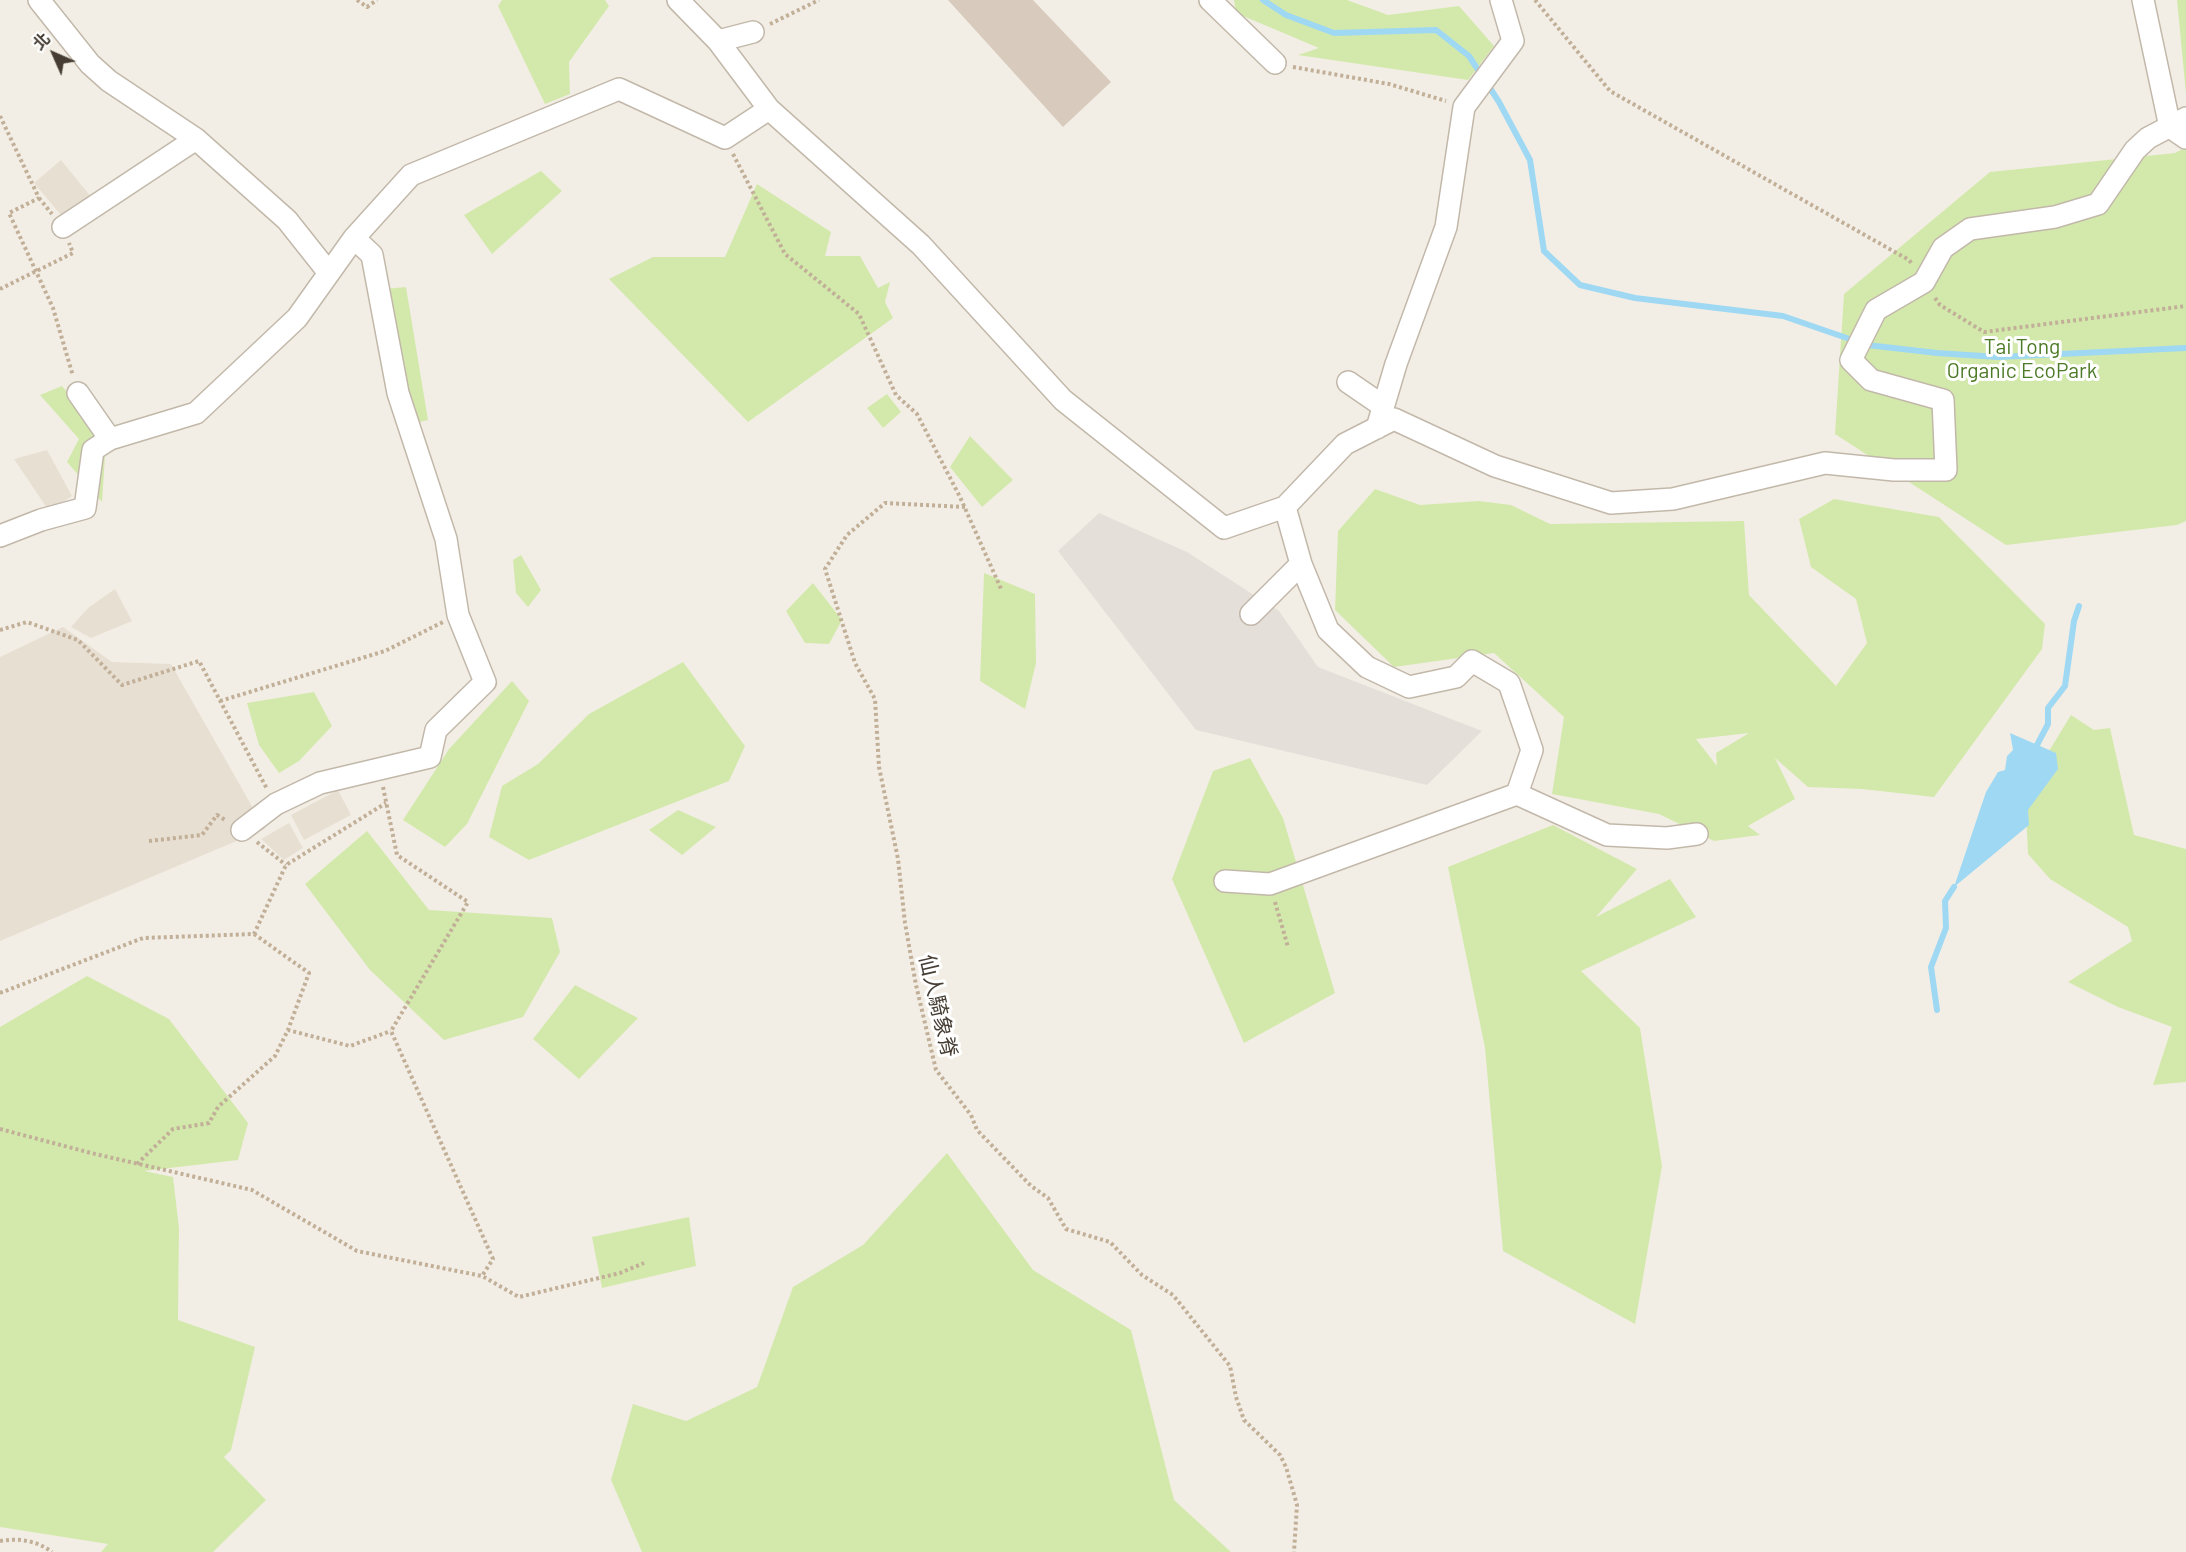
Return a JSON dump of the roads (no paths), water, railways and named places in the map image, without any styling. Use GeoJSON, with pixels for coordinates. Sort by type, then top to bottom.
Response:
{"type":"FeatureCollection","features":[{"type":"Feature","properties":{"kind":"street"},"geometry":{"type":"LineString","coordinates":[[39,0],[90,64],[109,81],[196,139],[287,220],[329,273]]}},
{"type":"Feature","properties":{"kind":"street"},"geometry":{"type":"LineString","coordinates":[[678,0],[718,41],[769,109],[921,245],[1063,400],[1224,528],[1285,507],[1345,444],[1394,419],[1495,466],[1611,503],[1673,499],[1824,463],[1894,470],[1946,470],[1943,400],[1871,380],[1851,360],[1876,310],[1924,282],[1943,248],[1970,229],[2055,217],[2098,204],[2135,150],[2148,138],[2181,128],[2143,0]]}},
{"type":"Feature","properties":{"kind":"street"},"geometry":{"type":"LineString","coordinates":[[1210,0],[1275,63]]}},
{"type":"Feature","properties":{"kind":"street"},"geometry":{"type":"LineString","coordinates":[[1377,428],[1396,364],[1446,227],[1464,107],[1513,41],[1501,0]]}},
{"type":"Feature","properties":{"kind":"street"},"geometry":{"type":"LineString","coordinates":[[718,41],[753,32]]}},
{"type":"Feature","properties":{"kind":"street"},"geometry":{"type":"LineString","coordinates":[[0,536],[41,520],[85,508],[93,450],[110,439],[196,413],[297,318],[354,238],[411,175],[619,89],[725,138],[769,109]]}},
{"type":"Feature","properties":{"kind":"street"},"geometry":{"type":"LineString","coordinates":[[63,227],[196,139]]}},
{"type":"Feature","properties":{"kind":"street"},"geometry":{"type":"LineString","coordinates":[[242,830],[276,804],[320,783],[430,758],[436,730],[485,682],[458,615],[446,539],[398,393],[372,255],[354,238]]}},
{"type":"Feature","properties":{"kind":"street"},"geometry":{"type":"LineString","coordinates":[[1348,382],[1383,406]]}},
{"type":"Feature","properties":{"kind":"street"},"geometry":{"type":"LineString","coordinates":[[78,393],[110,439]]}},
{"type":"Feature","properties":{"kind":"street"},"geometry":{"type":"LineString","coordinates":[[1285,507],[1301,564],[1328,630],[1367,667],[1409,687],[1456,677],[1472,661],[1509,683],[1532,750],[1517,794]]}},
{"type":"Feature","properties":{"kind":"street"},"geometry":{"type":"LineString","coordinates":[[1251,614],[1301,564]]}},
{"type":"Feature","properties":{"kind":"street"},"geometry":{"type":"LineString","coordinates":[[1225,881],[1270,884],[1517,794],[1607,835],[1667,838],[1697,834]]}},
{"type":"Feature","properties":{"kind":"water"},"geometry":{"type":"Polygon","coordinates":[[[2010,733],[2056,753],[2058,769],[2028,810],[2029,825],[1954,887],[1986,792],[1998,772],[2005,770],[2007,756],[2013,750],[2010,733]]]}},
{"type":"Feature","properties":{"kind":"waterway"},"geometry":{"type":"LineString","coordinates":[[1263,0],[1286,15],[1334,33],[1436,30],[1469,56],[1499,102],[1530,160],[1544,251],[1580,285],[1635,298],[1783,316],[1867,345],[1937,353],[1998,357],[2186,348]]}},
{"type":"Feature","properties":{"kind":"waterway"},"geometry":{"type":"LineString","coordinates":[[2037,745],[2048,724],[2048,708],[2065,686],[2074,621],[2079,606]]}},
{"type":"Feature","properties":{"kind":"waterway"},"geometry":{"type":"LineString","coordinates":[[1937,1010],[1931,967],[1946,928],[1945,901],[1954,887]]}},
{"type":"Feature","properties":{"kind":"park label","name":"Tai Tong Organic EcoPark"},"geometry":{"type":"Point","coordinates":[2022,359]}}]}
